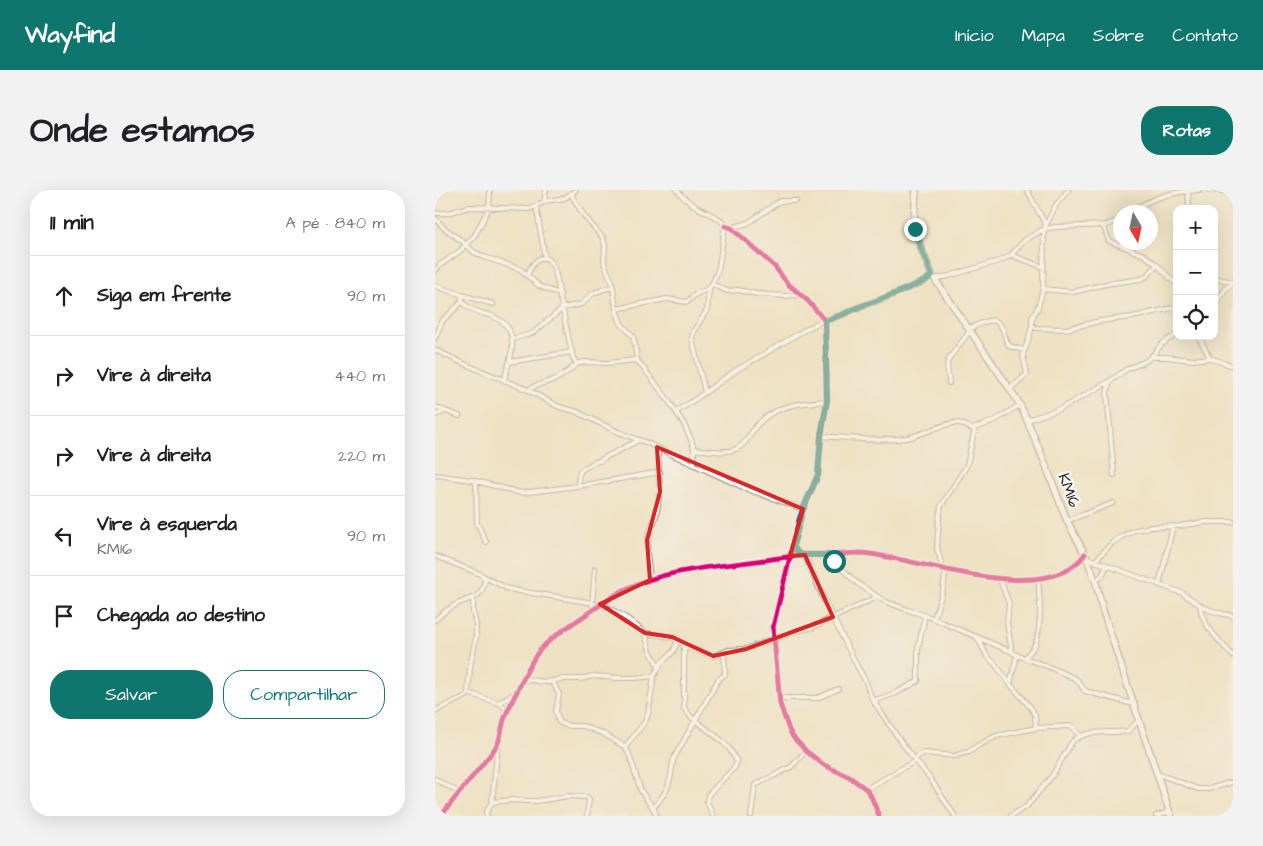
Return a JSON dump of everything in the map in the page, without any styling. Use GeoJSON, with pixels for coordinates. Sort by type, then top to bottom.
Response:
{"type":"FeatureCollection","features":[{"type":"Feature","properties":{"kind":"street"},"geometry":{"type":"LineString","coordinates":[[435,271],[440,265],[460,251],[475,235],[489,208],[490,190]]}},
{"type":"Feature","properties":{"kind":"street"},"geometry":{"type":"LineString","coordinates":[[544,202],[547,190]]}},
{"type":"Feature","properties":{"kind":"street"},"geometry":{"type":"LineString","coordinates":[[435,214],[448,213],[469,207],[529,209],[544,202],[571,196],[576,190]]}},
{"type":"Feature","properties":{"kind":"street"},"geometry":{"type":"LineString","coordinates":[[677,190],[681,196],[696,207],[721,220],[725,226],[731,228],[775,266],[788,284],[808,301],[825,321],[827,400],[817,479],[803,509],[773,627],[779,698],[790,734],[806,751],[830,769],[851,778],[867,789],[879,816]]}},
{"type":"Feature","properties":{"kind":"street","name":"KM16"},"geometry":{"type":"LineString","coordinates":[[916,190],[915,229],[933,277],[1021,405],[1067,521],[1086,556],[1133,704],[1171,814]]}},
{"type":"Feature","properties":{"kind":"street"},"geometry":{"type":"LineString","coordinates":[[1011,389],[1027,374],[1024,350],[1032,326],[1032,318],[1043,288],[1045,227],[1056,205],[1068,190]]}},
{"type":"Feature","properties":{"kind":"street"},"geometry":{"type":"LineString","coordinates":[[1188,190],[1189,205]]}},
{"type":"Feature","properties":{"kind":"street"},"geometry":{"type":"LineString","coordinates":[[1141,205],[1163,195],[1188,190],[1199,190]]}},
{"type":"Feature","properties":{"kind":"street"},"geometry":{"type":"LineString","coordinates":[[1209,190],[1233,192]]}},
{"type":"Feature","properties":{"kind":"street"},"geometry":{"type":"LineString","coordinates":[[1028,191],[1045,227]]}},
{"type":"Feature","properties":{"kind":"street"},"geometry":{"type":"LineString","coordinates":[[571,196],[603,238],[605,246],[604,262],[612,281],[616,309],[622,325],[633,336],[637,360],[684,424],[694,449],[694,464]]}},
{"type":"Feature","properties":{"kind":"street"},"geometry":{"type":"LineString","coordinates":[[731,228],[748,223],[780,201],[796,201]]}},
{"type":"Feature","properties":{"kind":"street"},"geometry":{"type":"LineString","coordinates":[[536,206],[545,258],[549,260],[554,270],[573,358],[577,364]]}},
{"type":"Feature","properties":{"kind":"street"},"geometry":{"type":"LineString","coordinates":[[435,218],[478,255],[515,267],[539,286],[559,294]]}},
{"type":"Feature","properties":{"kind":"street"},"geometry":{"type":"LineString","coordinates":[[676,412],[735,370],[803,330],[821,322],[933,277],[949,276],[993,263],[1011,255],[1025,240],[1045,227],[1113,223]]}},
{"type":"Feature","properties":{"kind":"street"},"geometry":{"type":"LineString","coordinates":[[1103,225],[1109,241],[1140,252],[1173,281]]}},
{"type":"Feature","properties":{"kind":"street"},"geometry":{"type":"LineString","coordinates":[[616,309],[667,299],[687,302],[697,293],[709,288],[719,266],[725,226]]}},
{"type":"Feature","properties":{"kind":"street"},"geometry":{"type":"LineString","coordinates":[[1011,255],[1043,267]]}},
{"type":"Feature","properties":{"kind":"street"},"geometry":{"type":"LineString","coordinates":[[527,275],[533,263],[545,258]]}},
{"type":"Feature","properties":{"kind":"street"},"geometry":{"type":"LineString","coordinates":[[1043,288],[1073,292],[1106,284],[1141,279],[1147,276],[1157,265]]}},
{"type":"Feature","properties":{"kind":"street"},"geometry":{"type":"LineString","coordinates":[[1218,279],[1233,282]]}},
{"type":"Feature","properties":{"kind":"street"},"geometry":{"type":"LineString","coordinates":[[1218,300],[1233,282]]}},
{"type":"Feature","properties":{"kind":"street"},"geometry":{"type":"LineString","coordinates":[[712,284],[727,291],[738,290],[757,294],[785,296],[799,294]]}},
{"type":"Feature","properties":{"kind":"street"},"geometry":{"type":"LineString","coordinates":[[435,286],[493,304]]}},
{"type":"Feature","properties":{"kind":"street"},"geometry":{"type":"LineString","coordinates":[[513,339],[533,333],[563,308],[582,304],[591,294],[613,287]]}},
{"type":"Feature","properties":{"kind":"street"},"geometry":{"type":"LineString","coordinates":[[705,392],[692,339],[693,332],[707,310],[709,288]]}},
{"type":"Feature","properties":{"kind":"street"},"geometry":{"type":"LineString","coordinates":[[435,338],[443,320],[458,306],[462,300],[462,295]]}},
{"type":"Feature","properties":{"kind":"street"},"geometry":{"type":"LineString","coordinates":[[462,300],[467,306],[504,322],[509,328],[513,339],[504,380]]}},
{"type":"Feature","properties":{"kind":"street"},"geometry":{"type":"LineString","coordinates":[[1032,326],[1036,328],[1066,329],[1100,321],[1173,309]]}},
{"type":"Feature","properties":{"kind":"street"},"geometry":{"type":"LineString","coordinates":[[949,383],[947,364],[950,357],[969,330],[987,321],[996,320],[999,322],[1009,346],[1024,350]]}},
{"type":"Feature","properties":{"kind":"street"},"geometry":{"type":"LineString","coordinates":[[1027,420],[1060,409],[1127,369],[1138,365],[1151,357],[1163,343],[1173,337]]}},
{"type":"Feature","properties":{"kind":"street"},"geometry":{"type":"LineString","coordinates":[[1200,340],[1210,358]]}},
{"type":"Feature","properties":{"kind":"street"},"geometry":{"type":"LineString","coordinates":[[435,350],[528,390],[559,406],[575,411],[657,447],[747,489],[803,509]]}},
{"type":"Feature","properties":{"kind":"street"},"geometry":{"type":"LineString","coordinates":[[509,362],[572,352]]}},
{"type":"Feature","properties":{"kind":"street"},"geometry":{"type":"LineString","coordinates":[[1151,357],[1193,360],[1210,358],[1233,366]]}},
{"type":"Feature","properties":{"kind":"street"},"geometry":{"type":"LineString","coordinates":[[528,390],[566,374],[577,364],[584,362],[607,363],[637,360]]}},
{"type":"Feature","properties":{"kind":"street"},"geometry":{"type":"LineString","coordinates":[[1109,381],[1107,392],[1114,476]]}},
{"type":"Feature","properties":{"kind":"street"},"geometry":{"type":"LineString","coordinates":[[694,449],[729,451],[736,449],[744,443],[758,424],[767,416],[789,406],[827,400]]}},
{"type":"Feature","properties":{"kind":"street"},"geometry":{"type":"LineString","coordinates":[[821,436],[874,440],[893,439],[919,435],[956,422],[969,428],[975,428],[994,421],[1021,405]]}},
{"type":"Feature","properties":{"kind":"street"},"geometry":{"type":"LineString","coordinates":[[435,407],[459,416]]}},
{"type":"Feature","properties":{"kind":"street"},"geometry":{"type":"LineString","coordinates":[[435,415],[441,414],[445,410]]}},
{"type":"Feature","properties":{"kind":"street"},"geometry":{"type":"LineString","coordinates":[[934,619],[943,588],[944,569],[937,548],[941,506],[967,465],[975,428]]}},
{"type":"Feature","properties":{"kind":"street"},"geometry":{"type":"LineString","coordinates":[[578,486],[579,473],[583,468],[595,462],[600,462],[639,440]]}},
{"type":"Feature","properties":{"kind":"street"},"geometry":{"type":"LineString","coordinates":[[650,580],[647,540],[660,492],[657,447]]}},
{"type":"Feature","properties":{"kind":"street"},"geometry":{"type":"LineString","coordinates":[[435,475],[476,481],[521,493],[578,486],[660,472]]}},
{"type":"Feature","properties":{"kind":"street"},"geometry":{"type":"LineString","coordinates":[[476,481],[477,523],[486,542]]}},
{"type":"Feature","properties":{"kind":"street"},"geometry":{"type":"LineString","coordinates":[[1067,521],[1113,503]]}},
{"type":"Feature","properties":{"kind":"street"},"geometry":{"type":"LineString","coordinates":[[1095,561],[1112,543],[1124,535],[1145,528],[1206,522],[1233,522]]}},
{"type":"Feature","properties":{"kind":"street"},"geometry":{"type":"LineString","coordinates":[[1159,585],[1173,526]]}},
{"type":"Feature","properties":{"kind":"street"},"geometry":{"type":"LineString","coordinates":[[793,546],[798,553],[804,555],[833,618],[865,680],[873,701],[955,816]]}},
{"type":"Feature","properties":{"kind":"street"},"geometry":{"type":"LineString","coordinates":[[487,816],[486,812],[492,802],[498,743],[508,710],[534,659],[542,648],[565,628],[600,604],[626,589],[650,580],[677,573],[791,556],[861,553],[1000,579],[1038,579],[1063,573],[1086,556],[1182,593],[1200,605],[1219,613],[1233,616]]}},
{"type":"Feature","properties":{"kind":"street"},"geometry":{"type":"LineString","coordinates":[[827,555],[857,583],[877,597],[925,615],[1017,655],[1054,668],[1077,680],[1085,691],[1133,704]]}},
{"type":"Feature","properties":{"kind":"street"},"geometry":{"type":"LineString","coordinates":[[435,556],[468,568],[506,588],[600,604],[629,620],[645,633],[672,637],[684,645],[713,656],[729,650],[746,649],[799,630],[816,626],[877,597]]}},
{"type":"Feature","properties":{"kind":"street"},"geometry":{"type":"LineString","coordinates":[[931,567],[939,556]]}},
{"type":"Feature","properties":{"kind":"street"},"geometry":{"type":"LineString","coordinates":[[1095,580],[1100,579],[1107,565]]}},
{"type":"Feature","properties":{"kind":"street"},"geometry":{"type":"LineString","coordinates":[[593,604],[595,569]]}},
{"type":"Feature","properties":{"kind":"street"},"geometry":{"type":"LineString","coordinates":[[435,620],[457,604],[477,596],[485,582],[483,576]]}},
{"type":"Feature","properties":{"kind":"street"},"geometry":{"type":"LineString","coordinates":[[1000,579],[1009,604],[1007,623],[1012,652]]}},
{"type":"Feature","properties":{"kind":"street"},"geometry":{"type":"LineString","coordinates":[[1025,658],[1035,643],[1036,638],[1040,608],[1038,579]]}},
{"type":"Feature","properties":{"kind":"street"},"geometry":{"type":"LineString","coordinates":[[435,711],[466,696],[468,693],[470,667],[476,637],[473,598]]}},
{"type":"Feature","properties":{"kind":"street"},"geometry":{"type":"LineString","coordinates":[[1200,605],[1201,615],[1206,623],[1233,656]]}},
{"type":"Feature","properties":{"kind":"street"},"geometry":{"type":"LineString","coordinates":[[873,701],[896,693],[918,681],[918,649],[925,615]]}},
{"type":"Feature","properties":{"kind":"street"},"geometry":{"type":"LineString","coordinates":[[645,633],[650,651],[659,667]]}},
{"type":"Feature","properties":{"kind":"street"},"geometry":{"type":"LineString","coordinates":[[977,637],[987,656],[1034,712],[1036,728]]}},
{"type":"Feature","properties":{"kind":"street"},"geometry":{"type":"LineString","coordinates":[[625,747],[645,722],[654,676],[664,659],[673,652],[678,641]]}},
{"type":"Feature","properties":{"kind":"street"},"geometry":{"type":"LineString","coordinates":[[684,645],[684,708],[695,720],[721,740],[737,761],[735,767],[708,795],[707,801],[713,816]]}},
{"type":"Feature","properties":{"kind":"street"},"geometry":{"type":"LineString","coordinates":[[653,808],[667,790],[672,773],[672,764],[695,720],[718,680],[725,674],[724,652]]}},
{"type":"Feature","properties":{"kind":"street"},"geometry":{"type":"LineString","coordinates":[[1010,684],[1017,655]]}},
{"type":"Feature","properties":{"kind":"street"},"geometry":{"type":"LineString","coordinates":[[523,679],[546,682],[593,676],[617,678],[654,676]]}},
{"type":"Feature","properties":{"kind":"street"},"geometry":{"type":"LineString","coordinates":[[552,681],[559,694],[556,711],[559,722],[592,729],[625,747],[632,760],[641,791],[653,808],[656,816]]}},
{"type":"Feature","properties":{"kind":"street"},"geometry":{"type":"LineString","coordinates":[[779,698],[818,698],[838,689]]}},
{"type":"Feature","properties":{"kind":"street"},"geometry":{"type":"LineString","coordinates":[[468,693],[499,703],[508,710]]}},
{"type":"Feature","properties":{"kind":"street"},"geometry":{"type":"LineString","coordinates":[[499,703],[515,694]]}},
{"type":"Feature","properties":{"kind":"street"},"geometry":{"type":"LineString","coordinates":[[1011,816],[1023,810],[1036,796],[1052,776],[1072,742],[1080,736],[1106,731],[1128,731],[1139,720]]}},
{"type":"Feature","properties":{"kind":"street"},"geometry":{"type":"LineString","coordinates":[[867,789],[915,761],[923,753],[955,756],[969,752],[979,744],[996,736],[1036,728],[1070,726],[1080,736]]}},
{"type":"Feature","properties":{"kind":"street"},"geometry":{"type":"LineString","coordinates":[[441,816],[489,757],[498,743]]}},
{"type":"Feature","properties":{"kind":"street"},"geometry":{"type":"LineString","coordinates":[[751,816],[755,785],[789,769],[806,751]]}},
{"type":"Feature","properties":{"kind":"street"},"geometry":{"type":"LineString","coordinates":[[1158,774],[1198,789],[1208,789],[1233,782]]}},
{"type":"Feature","properties":{"kind":"street"},"geometry":{"type":"LineString","coordinates":[[435,779],[459,793]]}},
{"type":"Feature","properties":{"kind":"street"},"geometry":{"type":"LineString","coordinates":[[492,802],[512,800],[526,802],[567,796],[587,797],[589,799],[587,816]]}},
{"type":"Feature","properties":{"kind":"street"},"geometry":{"type":"LineString","coordinates":[[1156,816],[1171,814]]}},
{"type":"Feature","properties":{"kind":"highlighted area"},"geometry":{"type":"Polygon","coordinates":[[[657,447],[803,509],[790,556],[805,555],[833,617],[746,649],[713,656],[672,637],[645,633],[600,604],[650,580],[647,540],[660,492],[657,447]]]}},
{"type":"Feature","properties":{"kind":"cycle path"},"geometry":{"type":"LineString","coordinates":[[725,226],[731,228],[775,267],[788,284],[808,301],[825,321],[827,401],[821,436],[818,475],[799,520],[773,627],[780,704],[793,737],[806,751],[824,765],[851,778],[866,789],[879,816]]}},
{"type":"Feature","properties":{"kind":"cycle path"},"geometry":{"type":"LineString","coordinates":[[441,816],[497,746],[508,710],[539,651],[556,635],[606,601],[624,590],[641,583],[677,572],[716,566],[806,555],[862,553],[886,556],[979,576],[1012,579],[1041,578],[1066,570],[1085,554]]}},
{"type":"Feature","properties":{"kind":"route"},"geometry":{"type":"LineString","coordinates":[[834,561],[827,555],[802,555],[793,546],[799,520],[818,475],[821,436],[827,400],[825,321],[881,300],[925,281],[932,275],[915,229]]}}]}
